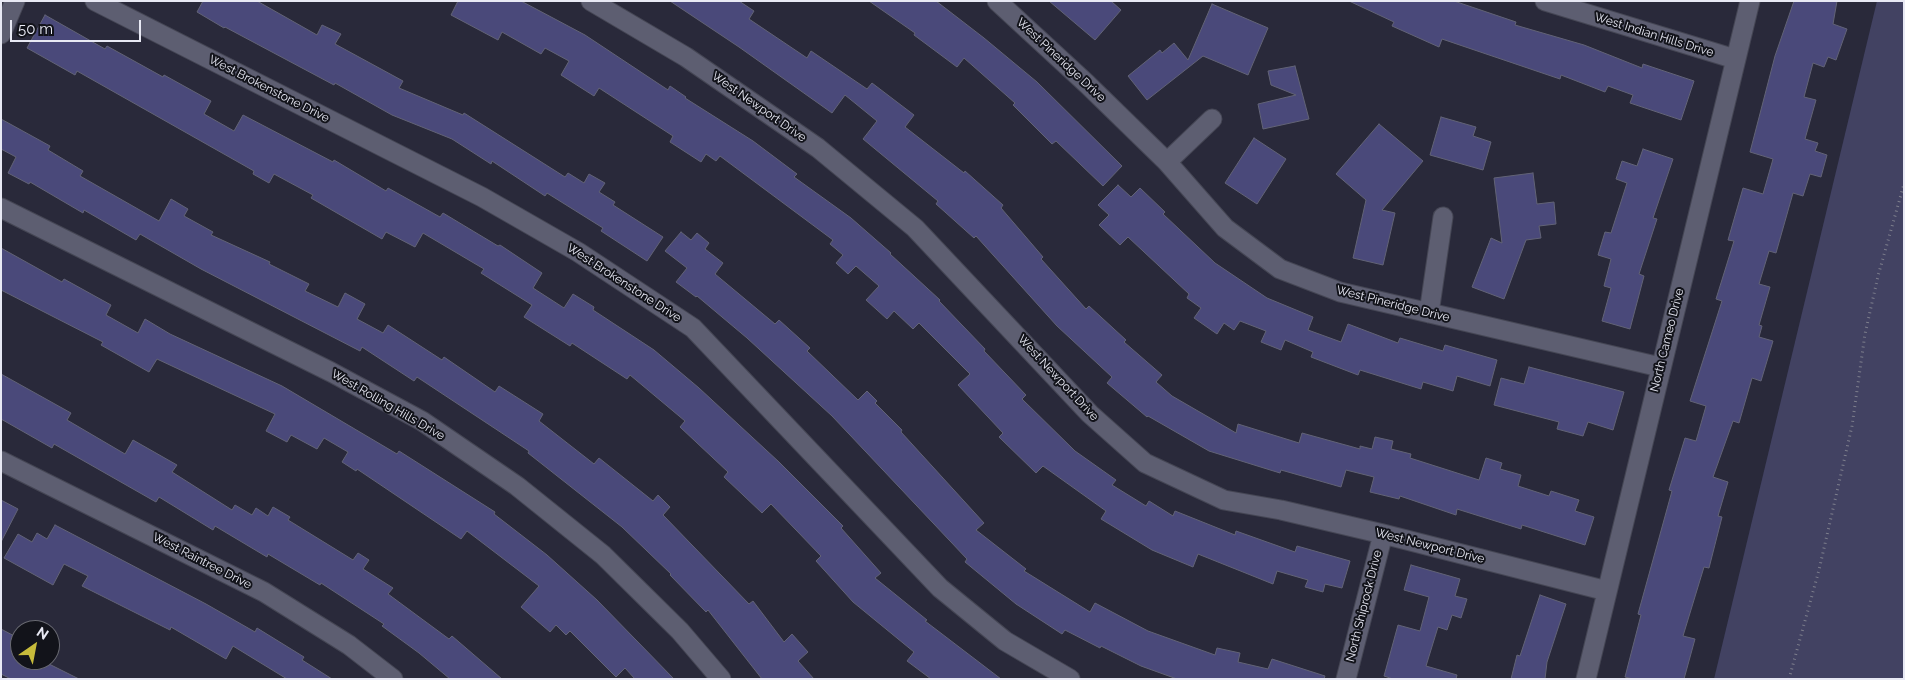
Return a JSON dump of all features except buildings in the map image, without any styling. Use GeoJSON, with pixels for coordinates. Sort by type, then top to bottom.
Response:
{"type":"FeatureCollection","features":[{"type":"Feature","properties":{"kind":"street"},"geometry":{"type":"LineString","coordinates":[[1,34],[15,1]]}},
{"type":"Feature","properties":{"kind":"street","name":"West Brokenstone Drive"},"geometry":{"type":"LineString","coordinates":[[95,1],[482,197],[578,252],[693,328],[940,588],[1005,641],[1070,679]]}},
{"type":"Feature","properties":{"kind":"street","name":"West Newport Drive"},"geometry":{"type":"LineString","coordinates":[[591,1],[686,57],[818,148],[908,222],[1090,414],[1145,463],[1224,500],[1281,510],[1383,534],[1607,591]]}},
{"type":"Feature","properties":{"kind":"street","name":"West Pineridge Drive"},"geometry":{"type":"LineString","coordinates":[[997,1],[1087,84],[1167,162],[1225,228],[1280,269],[1340,292],[1660,367]]}},
{"type":"Feature","properties":{"kind":"street","name":"West Indian Hills Drive"},"geometry":{"type":"LineString","coordinates":[[1545,1],[1735,59]]}},
{"type":"Feature","properties":{"kind":"street","name":"North Cameo Drive"},"geometry":{"type":"LineString","coordinates":[[1586,679],[1750,1]]}},
{"type":"Feature","properties":{"kind":"street"},"geometry":{"type":"LineString","coordinates":[[1167,162],[1212,119]]}},
{"type":"Feature","properties":{"kind":"street","name":"West Rolling Hills Drive"},"geometry":{"type":"LineString","coordinates":[[1,208],[331,372],[422,421],[517,486],[602,555],[680,630],[721,679]]}},
{"type":"Feature","properties":{"kind":"street"},"geometry":{"type":"LineString","coordinates":[[1429,313],[1443,217]]}},
{"type":"Feature","properties":{"kind":"street","name":"West Raintree Drive"},"geometry":{"type":"LineString","coordinates":[[1,461],[264,592],[349,645],[393,679]]}},
{"type":"Feature","properties":{"kind":"street","name":"North Shiprock Drive"},"geometry":{"type":"LineString","coordinates":[[1346,679],[1383,534]]}},
{"type":"Feature","properties":{"kind":"path"},"geometry":{"type":"LineString","coordinates":[[1789,679],[1818,570],[1848,442],[1865,334],[1878,276],[1904,184]]}},
{"type":"Feature","properties":{"kind":"shaded area"},"geometry":{"type":"Polygon","coordinates":[[[1877,1],[1904,1],[1904,679],[1714,679],[1877,1]]]}}]}
